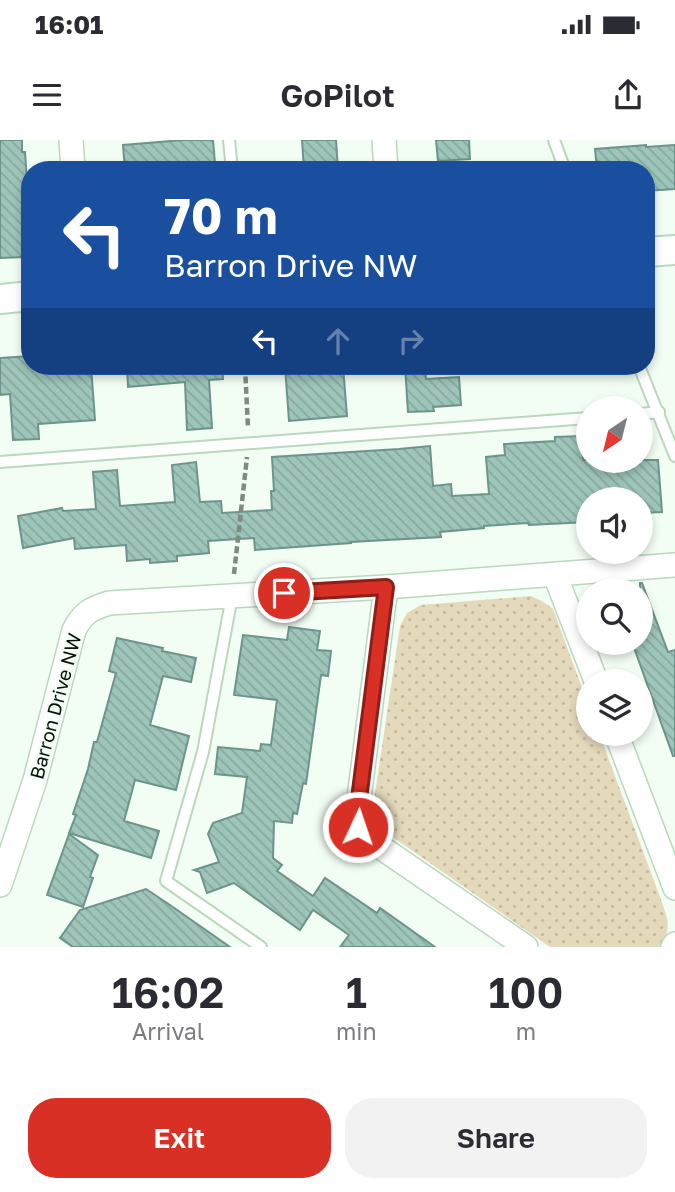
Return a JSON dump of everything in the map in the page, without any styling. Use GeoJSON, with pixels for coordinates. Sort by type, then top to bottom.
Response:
{"type":"FeatureCollection","features":[{"type":"Feature","properties":{"kind":"street"},"geometry":{"type":"LineString","coordinates":[[71,140],[72,161]]}},
{"type":"Feature","properties":{"kind":"street"},"geometry":{"type":"LineString","coordinates":[[384,140],[385,161]]}},
{"type":"Feature","properties":{"kind":"street"},"geometry":{"type":"LineString","coordinates":[[655,251],[675,250]]}},
{"type":"Feature","properties":{"kind":"street"},"geometry":{"type":"LineString","coordinates":[[0,299],[21,297]]}},
{"type":"Feature","properties":{"kind":"street","name":"Barron Drive NW"},"geometry":{"type":"LineString","coordinates":[[0,885],[35,780],[74,630],[80,618],[94,608],[108,603],[386,587],[675,565]]}},
{"type":"Feature","properties":{"kind":"street"},"geometry":{"type":"LineString","coordinates":[[555,575],[591,669]]}},
{"type":"Feature","properties":{"kind":"street"},"geometry":{"type":"LineString","coordinates":[[386,587],[359,799],[358,827],[376,844],[526,947]]}},
{"type":"Feature","properties":{"kind":"street"},"geometry":{"type":"LineString","coordinates":[[621,746],[675,888]]}},
{"type":"Feature","properties":{"kind":"lane"},"geometry":{"type":"LineString","coordinates":[[229,140],[231,161]]}},
{"type":"Feature","properties":{"kind":"lane"},"geometry":{"type":"LineString","coordinates":[[554,140],[562,161]]}},
{"type":"Feature","properties":{"kind":"lane"},"geometry":{"type":"LineString","coordinates":[[643,375],[675,456]]}},
{"type":"Feature","properties":{"kind":"lane"},"geometry":{"type":"LineString","coordinates":[[653,413],[659,412]]}},
{"type":"Feature","properties":{"kind":"lane"},"geometry":{"type":"LineString","coordinates":[[0,462],[576,419]]}},
{"type":"Feature","properties":{"kind":"lane"},"geometry":{"type":"LineString","coordinates":[[232,596],[204,752],[166,881],[261,947]]}},
{"type":"Feature","properties":{"kind":"path"},"geometry":{"type":"LineString","coordinates":[[232,596],[247,461],[245,375]]}},
{"type":"Feature","properties":{"kind":"shaded area"},"geometry":{"type":"Polygon","coordinates":[[[531,596],[553,609],[576,671],[576,746],[604,746],[667,917],[668,928],[660,947],[550,947],[387,833],[379,824],[373,807],[400,626],[407,613],[421,605],[531,596]]]}},
{"type":"Feature","properties":{"kind":"building"},"geometry":{"type":"Polygon","coordinates":[[[0,140],[22,140],[26,161],[21,161],[21,257],[0,258],[0,140]]]}},
{"type":"Feature","properties":{"kind":"building"},"geometry":{"type":"Polygon","coordinates":[[[213,140],[215,161],[124,161],[123,145],[213,140]]]}},
{"type":"Feature","properties":{"kind":"building"},"geometry":{"type":"Polygon","coordinates":[[[302,140],[336,140],[337,161],[303,161],[302,140]]]}},
{"type":"Feature","properties":{"kind":"building"},"geometry":{"type":"Polygon","coordinates":[[[436,140],[469,140],[470,159],[438,161],[436,140]]]}},
{"type":"Feature","properties":{"kind":"building"},"geometry":{"type":"Polygon","coordinates":[[[675,145],[675,189],[655,190],[655,161],[596,161],[595,149],[675,145]]]}},
{"type":"Feature","properties":{"kind":"building"},"geometry":{"type":"Polygon","coordinates":[[[21,357],[21,375],[92,375],[95,420],[38,424],[39,439],[13,440],[10,394],[0,395],[0,358],[21,357]]]}},
{"type":"Feature","properties":{"kind":"building"},"geometry":{"type":"Polygon","coordinates":[[[127,375],[223,375],[223,379],[209,380],[212,428],[187,430],[185,382],[128,387],[127,375]]]}},
{"type":"Feature","properties":{"kind":"building"},"geometry":{"type":"Polygon","coordinates":[[[286,375],[344,375],[347,416],[289,421],[286,375]]]}},
{"type":"Feature","properties":{"kind":"building"},"geometry":{"type":"Polygon","coordinates":[[[406,375],[426,375],[426,379],[459,377],[461,405],[433,407],[434,411],[408,412],[406,375]]]}},
{"type":"Feature","properties":{"kind":"building"},"geometry":{"type":"Polygon","coordinates":[[[576,436],[576,473],[653,473],[653,460],[658,460],[662,512],[653,512],[653,487],[576,487],[576,523],[484,526],[440,532],[441,537],[255,550],[254,538],[208,541],[209,553],[177,556],[177,561],[150,563],[150,559],[127,561],[126,545],[75,549],[74,538],[23,548],[18,516],[62,508],[63,511],[96,509],[93,472],[117,470],[120,506],[175,502],[172,465],[196,462],[200,502],[221,501],[222,513],[272,510],[272,457],[430,446],[433,486],[451,484],[452,496],[489,494],[486,457],[505,455],[504,444],[555,441],[555,437],[576,436]]]}},
{"type":"Feature","properties":{"kind":"building"},"geometry":{"type":"Polygon","coordinates":[[[653,612],[668,652],[675,650],[675,756],[653,700],[653,669],[642,669],[637,655],[653,655],[653,612]]]}},
{"type":"Feature","properties":{"kind":"building"},"geometry":{"type":"Polygon","coordinates":[[[289,627],[320,631],[317,650],[331,651],[328,676],[321,675],[306,784],[303,783],[297,814],[293,813],[292,823],[274,821],[273,858],[282,865],[277,871],[313,896],[325,878],[377,913],[380,908],[435,947],[340,947],[349,935],[313,910],[300,930],[234,883],[207,893],[200,872],[194,870],[219,862],[208,834],[213,823],[242,813],[247,777],[215,774],[218,747],[260,751],[261,744],[271,745],[277,700],[234,695],[243,635],[287,640],[289,627]]]}},
{"type":"Feature","properties":{"kind":"building"},"geometry":{"type":"Polygon","coordinates":[[[117,638],[196,658],[191,682],[163,676],[150,725],[189,736],[176,790],[135,780],[124,821],[159,831],[151,858],[69,833],[116,673],[109,671],[117,638]]]}},
{"type":"Feature","properties":{"kind":"building"},"geometry":{"type":"Polygon","coordinates":[[[69,834],[98,855],[83,907],[47,895],[69,834]]]}},
{"type":"Feature","properties":{"kind":"building"},"geometry":{"type":"Polygon","coordinates":[[[146,889],[230,947],[73,947],[60,938],[80,910],[146,889]]]}},
{"type":"Feature","properties":{"kind":"route"},"geometry":{"type":"LineString","coordinates":[[284,593],[386,587],[359,799],[358,827]]}}]}
